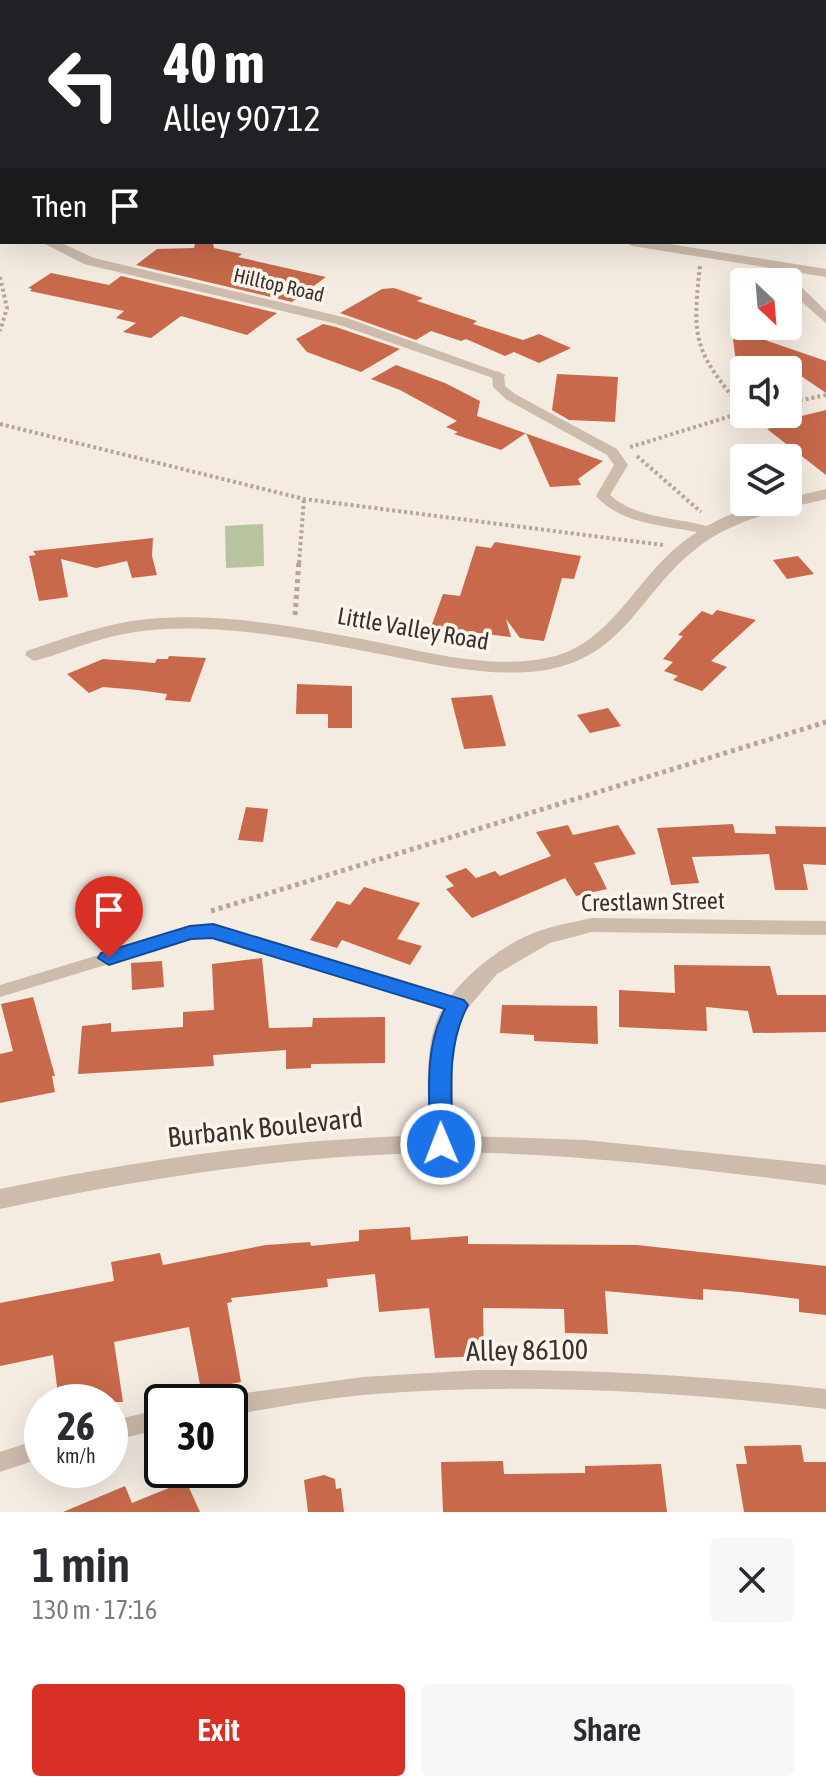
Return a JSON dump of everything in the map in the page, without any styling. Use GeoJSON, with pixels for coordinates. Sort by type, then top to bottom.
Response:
{"type":"FeatureCollection","features":[{"type":"Feature","properties":{"kind":"street","name":"Hilltop Road"},"geometry":{"type":"LineString","coordinates":[[52,244],[89,261],[342,321],[498,375]]}},
{"type":"Feature","properties":{"kind":"street"},"geometry":{"type":"LineString","coordinates":[[644,244],[826,273]]}},
{"type":"Feature","properties":{"kind":"street"},"geometry":{"type":"LineString","coordinates":[[802,296],[826,319]]}},
{"type":"Feature","properties":{"kind":"street","name":"Little Valley Road"},"geometry":{"type":"LineString","coordinates":[[34,655],[87,636],[135,626],[184,624],[293,632],[476,666],[509,668],[560,661],[598,646],[618,629],[655,579],[688,546],[709,531],[755,513],[826,494]]}},
{"type":"Feature","properties":{"kind":"street","name":"Crestlawn Street"},"geometry":{"type":"LineString","coordinates":[[441,1144],[441,1064],[446,1027],[457,1005],[489,969],[543,937],[592,925],[826,928]]}},
{"type":"Feature","properties":{"kind":"street","name":"Burbank Boulevard"},"geometry":{"type":"LineString","coordinates":[[0,1199],[192,1163],[361,1146],[562,1147],[826,1175]]}},
{"type":"Feature","properties":{"kind":"lane"},"geometry":{"type":"LineString","coordinates":[[498,375],[499,387],[511,397],[612,452],[621,465],[603,496],[614,509],[632,516],[689,523],[709,531]]}},
{"type":"Feature","properties":{"kind":"lane"},"geometry":{"type":"LineString","coordinates":[[0,991],[190,933],[213,931],[457,1005]]}},
{"type":"Feature","properties":{"kind":"lane","name":"Alley 86100"},"geometry":{"type":"LineString","coordinates":[[248,1402],[362,1386],[491,1379],[614,1379],[826,1399]]}},
{"type":"Feature","properties":{"kind":"lane"},"geometry":{"type":"LineString","coordinates":[[0,1462],[24,1454]]}},
{"type":"Feature","properties":{"kind":"path"},"geometry":{"type":"LineString","coordinates":[[704,254],[694,317],[705,363],[730,394]]}},
{"type":"Feature","properties":{"kind":"path"},"geometry":{"type":"LineString","coordinates":[[0,277],[7,308],[0,331]]}},
{"type":"Feature","properties":{"kind":"path"},"geometry":{"type":"LineString","coordinates":[[802,400],[826,395]]}},
{"type":"Feature","properties":{"kind":"path"},"geometry":{"type":"LineString","coordinates":[[626,448],[730,415]]}},
{"type":"Feature","properties":{"kind":"path"},"geometry":{"type":"LineString","coordinates":[[0,424],[304,499],[666,546]]}},
{"type":"Feature","properties":{"kind":"path"},"geometry":{"type":"LineString","coordinates":[[293,632],[304,499]]}},
{"type":"Feature","properties":{"kind":"path"},"geometry":{"type":"LineString","coordinates":[[195,916],[826,722]]}},
{"type":"Feature","properties":{"kind":"green space"},"geometry":{"type":"Polygon","coordinates":[[[263,524],[264,566],[226,568],[225,526],[263,524]]]}},
{"type":"Feature","properties":{"kind":"building"},"geometry":{"type":"Polygon","coordinates":[[[195,244],[213,244],[214,248],[242,254],[238,257],[326,277],[292,302],[136,265],[157,249],[194,248],[195,244]]]}},
{"type":"Feature","properties":{"kind":"building"},"geometry":{"type":"Polygon","coordinates":[[[51,273],[109,285],[121,276],[277,313],[247,335],[181,316],[151,338],[123,332],[136,323],[116,318],[124,311],[30,291],[32,289],[28,288],[51,273]]]}},
{"type":"Feature","properties":{"kind":"building"},"geometry":{"type":"Polygon","coordinates":[[[394,288],[423,298],[417,301],[477,321],[473,324],[523,340],[539,334],[571,348],[539,363],[514,352],[505,356],[466,339],[461,341],[431,331],[416,340],[340,313],[382,289],[394,288]]]}},
{"type":"Feature","properties":{"kind":"building"},"geometry":{"type":"Polygon","coordinates":[[[323,324],[400,349],[361,372],[307,352],[296,339],[323,324]]]}},
{"type":"Feature","properties":{"kind":"building"},"geometry":{"type":"Polygon","coordinates":[[[733,340],[765,340],[826,361],[826,393],[802,377],[802,356],[735,356],[733,340]]]}},
{"type":"Feature","properties":{"kind":"building"},"geometry":{"type":"Polygon","coordinates":[[[396,365],[445,383],[480,401],[477,416],[526,433],[501,450],[454,434],[458,432],[446,427],[457,421],[400,390],[371,379],[396,365]]]}},
{"type":"Feature","properties":{"kind":"building"},"geometry":{"type":"Polygon","coordinates":[[[557,374],[618,377],[615,422],[569,420],[552,410],[557,374]]]}},
{"type":"Feature","properties":{"kind":"building"},"geometry":{"type":"Polygon","coordinates":[[[826,410],[826,475],[802,456],[802,444],[786,444],[767,429],[802,428],[802,416],[826,410]]]}},
{"type":"Feature","properties":{"kind":"building"},"geometry":{"type":"Polygon","coordinates":[[[526,434],[603,461],[578,479],[581,485],[550,487],[526,434]]]}},
{"type":"Feature","properties":{"kind":"building"},"geometry":{"type":"Polygon","coordinates":[[[153,538],[152,556],[157,575],[132,578],[127,561],[96,568],[61,559],[68,597],[39,601],[29,556],[36,555],[33,551],[153,538]]]}},
{"type":"Feature","properties":{"kind":"building"},"geometry":{"type":"Polygon","coordinates":[[[495,542],[581,556],[574,579],[562,578],[544,641],[520,638],[506,619],[511,637],[431,627],[443,594],[460,596],[476,546],[491,548],[495,542]]]}},
{"type":"Feature","properties":{"kind":"building"},"geometry":{"type":"Polygon","coordinates":[[[798,556],[814,574],[787,579],[773,560],[798,556]]]}},
{"type":"Feature","properties":{"kind":"building"},"geometry":{"type":"Polygon","coordinates":[[[717,610],[756,620],[711,661],[727,667],[702,691],[673,680],[678,676],[664,671],[673,662],[663,659],[683,636],[678,635],[702,611],[712,615],[717,610]]]}},
{"type":"Feature","properties":{"kind":"building"},"geometry":{"type":"Polygon","coordinates":[[[169,656],[206,658],[190,702],[165,700],[167,694],[138,690],[103,687],[89,693],[67,674],[103,659],[155,663],[157,659],[168,659],[169,656]]]}},
{"type":"Feature","properties":{"kind":"building"},"geometry":{"type":"Polygon","coordinates":[[[297,684],[352,686],[352,728],[328,728],[328,714],[296,714],[297,684]]]}},
{"type":"Feature","properties":{"kind":"building"},"geometry":{"type":"Polygon","coordinates":[[[492,695],[506,746],[464,749],[451,698],[492,695]]]}},
{"type":"Feature","properties":{"kind":"building"},"geometry":{"type":"Polygon","coordinates":[[[608,708],[621,726],[590,733],[577,715],[608,708]]]}},
{"type":"Feature","properties":{"kind":"building"},"geometry":{"type":"Polygon","coordinates":[[[246,807],[268,809],[263,842],[238,840],[246,807]]]}},
{"type":"Feature","properties":{"kind":"building"},"geometry":{"type":"Polygon","coordinates":[[[733,824],[735,833],[776,834],[775,826],[826,827],[826,865],[803,864],[808,890],[775,890],[769,854],[692,857],[699,883],[671,885],[657,828],[733,824]]]}},
{"type":"Feature","properties":{"kind":"building"},"geometry":{"type":"Polygon","coordinates":[[[568,825],[573,835],[618,825],[636,854],[594,863],[607,889],[576,896],[565,878],[472,918],[446,889],[454,886],[445,876],[466,868],[476,878],[495,871],[500,876],[551,856],[536,832],[568,825]]]}},
{"type":"Feature","properties":{"kind":"building"},"geometry":{"type":"Polygon","coordinates":[[[364,887],[420,903],[397,939],[422,946],[410,965],[342,940],[337,948],[310,940],[337,901],[350,905],[364,887]]]}},
{"type":"Feature","properties":{"kind":"building"},"geometry":{"type":"Polygon","coordinates":[[[262,958],[269,1028],[312,1027],[313,1018],[385,1017],[385,1063],[311,1064],[311,1068],[286,1069],[286,1050],[213,1055],[214,1066],[78,1074],[82,1026],[111,1023],[111,1032],[183,1027],[183,1012],[214,1010],[212,964],[262,958]]]}},
{"type":"Feature","properties":{"kind":"building"},"geometry":{"type":"Polygon","coordinates":[[[162,961],[164,987],[132,990],[131,963],[162,961]]]}},
{"type":"Feature","properties":{"kind":"building"},"geometry":{"type":"Polygon","coordinates":[[[674,965],[770,966],[777,995],[826,995],[826,1032],[753,1033],[748,1011],[706,1007],[707,1031],[619,1027],[619,990],[675,993],[674,965]]]}},
{"type":"Feature","properties":{"kind":"building"},"geometry":{"type":"Polygon","coordinates":[[[33,997],[55,1076],[52,1076],[55,1092],[0,1103],[0,1054],[13,1051],[1,1004],[33,997]]]}},
{"type":"Feature","properties":{"kind":"building"},"geometry":{"type":"Polygon","coordinates":[[[502,1005],[597,1006],[598,1044],[534,1041],[534,1035],[500,1033],[502,1005]]]}},
{"type":"Feature","properties":{"kind":"building"},"geometry":{"type":"Polygon","coordinates":[[[410,1227],[411,1240],[468,1236],[468,1244],[637,1245],[826,1266],[826,1315],[799,1312],[799,1299],[740,1292],[703,1289],[703,1300],[605,1291],[608,1334],[565,1333],[564,1309],[483,1308],[484,1356],[435,1358],[429,1308],[379,1312],[375,1274],[327,1279],[328,1287],[231,1298],[232,1302],[227,1303],[241,1382],[200,1384],[189,1327],[114,1342],[120,1384],[57,1384],[53,1355],[0,1366],[0,1303],[114,1281],[111,1262],[160,1253],[163,1265],[266,1245],[310,1242],[311,1246],[359,1241],[359,1230],[410,1227]]]}},
{"type":"Feature","properties":{"kind":"building"},"geometry":{"type":"Polygon","coordinates":[[[801,1445],[804,1462],[826,1462],[826,1512],[744,1512],[736,1464],[747,1464],[744,1446],[801,1445]]]}},
{"type":"Feature","properties":{"kind":"building"},"geometry":{"type":"Polygon","coordinates":[[[503,1461],[504,1474],[585,1473],[585,1466],[661,1464],[667,1512],[443,1512],[441,1462],[503,1461]]]}},
{"type":"Feature","properties":{"kind":"building"},"geometry":{"type":"Polygon","coordinates":[[[324,1475],[335,1479],[336,1489],[341,1488],[344,1512],[308,1512],[304,1480],[324,1475]]]}},
{"type":"Feature","properties":{"kind":"building"},"geometry":{"type":"Polygon","coordinates":[[[120,1488],[126,1488],[132,1503],[169,1488],[189,1488],[200,1512],[63,1512],[120,1488]]]}},
{"type":"Feature","properties":{"kind":"route"},"geometry":{"type":"LineString","coordinates":[[109,958],[190,933],[213,931],[393,983],[457,1005],[446,1027],[441,1064],[441,1144]]}}]}
